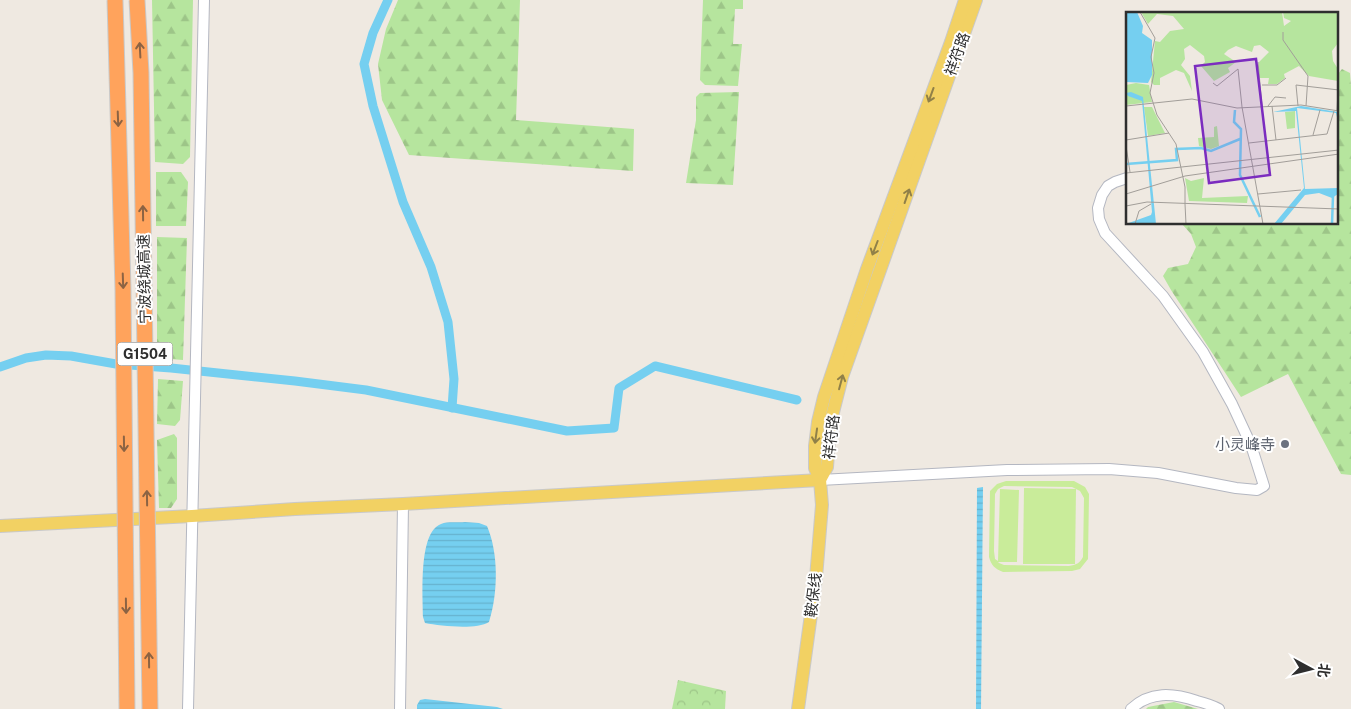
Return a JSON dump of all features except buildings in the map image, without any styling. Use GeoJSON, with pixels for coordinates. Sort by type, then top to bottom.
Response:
{"type":"FeatureCollection","features":[{"type":"Feature","properties":{"kind":"highway","name":"宁波绕城高速"},"geometry":{"type":"LineString","coordinates":[[115,0],[123,290],[127,709]]}},
{"type":"Feature","properties":{"kind":"highway","name":"宁波绕城高速"},"geometry":{"type":"LineString","coordinates":[[137,0],[141,83],[150,709]]}},
{"type":"Feature","properties":{"kind":"main road","name":"祥符路"},"geometry":{"type":"LineString","coordinates":[[820,480],[815,468],[815,446],[818,422],[830,374],[965,0]]}},
{"type":"Feature","properties":{"kind":"main road","name":"祥符路"},"geometry":{"type":"LineString","coordinates":[[820,480],[827,467],[830,424],[842,377],[976,0]]}},
{"type":"Feature","properties":{"kind":"main road"},"geometry":{"type":"LineString","coordinates":[[0,526],[820,480]]}},
{"type":"Feature","properties":{"kind":"main road","name":"鞍保线"},"geometry":{"type":"LineString","coordinates":[[798,709],[816,578],[822,505],[820,480]]}},
{"type":"Feature","properties":{"kind":"street"},"geometry":{"type":"LineString","coordinates":[[188,709],[204,0]]}},
{"type":"Feature","properties":{"kind":"street"},"geometry":{"type":"LineString","coordinates":[[820,480],[1007,470],[1108,469],[1158,472],[1236,488],[1257,490],[1264,486],[1251,445],[1232,404],[1203,352],[1163,296],[1115,246],[1105,233],[1099,220],[1098,208],[1102,194],[1108,186],[1126,178]]}},
{"type":"Feature","properties":{"kind":"street"},"geometry":{"type":"LineString","coordinates":[[400,709],[403,504]]}},
{"type":"Feature","properties":{"kind":"street"},"geometry":{"type":"LineString","coordinates":[[1131,709],[1145,699],[1155,695],[1176,695],[1219,709]]}},
{"type":"Feature","properties":{"kind":"green space"},"geometry":{"type":"Polygon","coordinates":[[[152,0],[193,0],[190,157],[183,164],[155,162],[152,0]]]}},
{"type":"Feature","properties":{"kind":"green space"},"geometry":{"type":"Polygon","coordinates":[[[398,0],[520,0],[516,120],[634,129],[633,171],[409,155],[382,100],[378,64],[386,29],[398,0]]]}},
{"type":"Feature","properties":{"kind":"green space"},"geometry":{"type":"Polygon","coordinates":[[[703,0],[743,0],[743,9],[735,9],[733,44],[742,44],[738,86],[705,85],[700,80],[703,0]]]}},
{"type":"Feature","properties":{"kind":"green space"},"geometry":{"type":"Polygon","coordinates":[[[1342,69],[1350,73],[1351,86],[1351,475],[1341,474],[1288,374],[1241,397],[1163,276],[1168,268],[1188,264],[1196,247],[1191,234],[1183,225],[1338,225],[1338,74],[1342,69]]]}},
{"type":"Feature","properties":{"kind":"green space"},"geometry":{"type":"Polygon","coordinates":[[[739,92],[733,185],[686,183],[696,120],[696,97],[700,93],[739,92]]]}},
{"type":"Feature","properties":{"kind":"green space"},"geometry":{"type":"Polygon","coordinates":[[[156,172],[181,172],[188,182],[186,226],[156,226],[156,172]]]}},
{"type":"Feature","properties":{"kind":"green space"},"geometry":{"type":"Polygon","coordinates":[[[157,237],[187,238],[183,360],[157,358],[157,237]]]}},
{"type":"Feature","properties":{"kind":"green space"},"geometry":{"type":"Polygon","coordinates":[[[158,379],[183,381],[180,420],[175,426],[157,424],[158,379]]]}},
{"type":"Feature","properties":{"kind":"green space"},"geometry":{"type":"Polygon","coordinates":[[[174,434],[177,438],[177,499],[171,508],[159,508],[157,440],[174,434]]]}},
{"type":"Feature","properties":{"kind":"green space"},"geometry":{"type":"Polygon","coordinates":[[[1006,481],[1074,481],[1085,487],[1089,494],[1088,559],[1080,569],[1072,571],[1003,572],[994,566],[989,557],[990,491],[997,484],[1006,481]],[[1004,486],[998,489],[995,494],[995,559],[998,561],[1000,489],[1019,490],[1017,562],[999,563],[1004,565],[1069,566],[1079,562],[1083,557],[1084,498],[1080,491],[1072,487],[1004,486]]]}},
{"type":"Feature","properties":{"kind":"green space"},"geometry":{"type":"Polygon","coordinates":[[[1024,488],[1076,489],[1075,564],[1023,564],[1024,488]]]}},
{"type":"Feature","properties":{"kind":"green space"},"geometry":{"type":"Polygon","coordinates":[[[678,680],[726,691],[725,709],[672,709],[678,680]]]}},
{"type":"Feature","properties":{"kind":"green space"},"geometry":{"type":"Polygon","coordinates":[[[1174,702],[1198,709],[1146,709],[1148,707],[1174,702]]]}},
{"type":"Feature","properties":{"kind":"water"},"geometry":{"type":"Polygon","coordinates":[[[983,487],[981,709],[976,709],[977,488],[983,487]]]}},
{"type":"Feature","properties":{"kind":"water"},"geometry":{"type":"Polygon","coordinates":[[[479,523],[487,526],[494,549],[496,574],[494,599],[489,622],[467,627],[425,623],[423,617],[423,566],[428,539],[434,529],[441,524],[479,523]]]}},
{"type":"Feature","properties":{"kind":"water"},"geometry":{"type":"Polygon","coordinates":[[[425,699],[503,709],[417,709],[420,700],[425,699]]]}},
{"type":"Feature","properties":{"kind":"waterway"},"geometry":{"type":"LineString","coordinates":[[388,0],[373,33],[364,64],[373,106],[403,202],[431,267],[448,322],[454,379],[452,408]]}},
{"type":"Feature","properties":{"kind":"waterway"},"geometry":{"type":"LineString","coordinates":[[0,367],[26,358],[46,355],[71,356],[116,364],[295,381],[366,390],[567,431],[614,428],[619,388],[655,366],[797,400]]}},
{"type":"Feature","properties":{"kind":"place","name":"小灵峰寺"},"geometry":{"type":"Point","coordinates":[1285,444]}}]}
